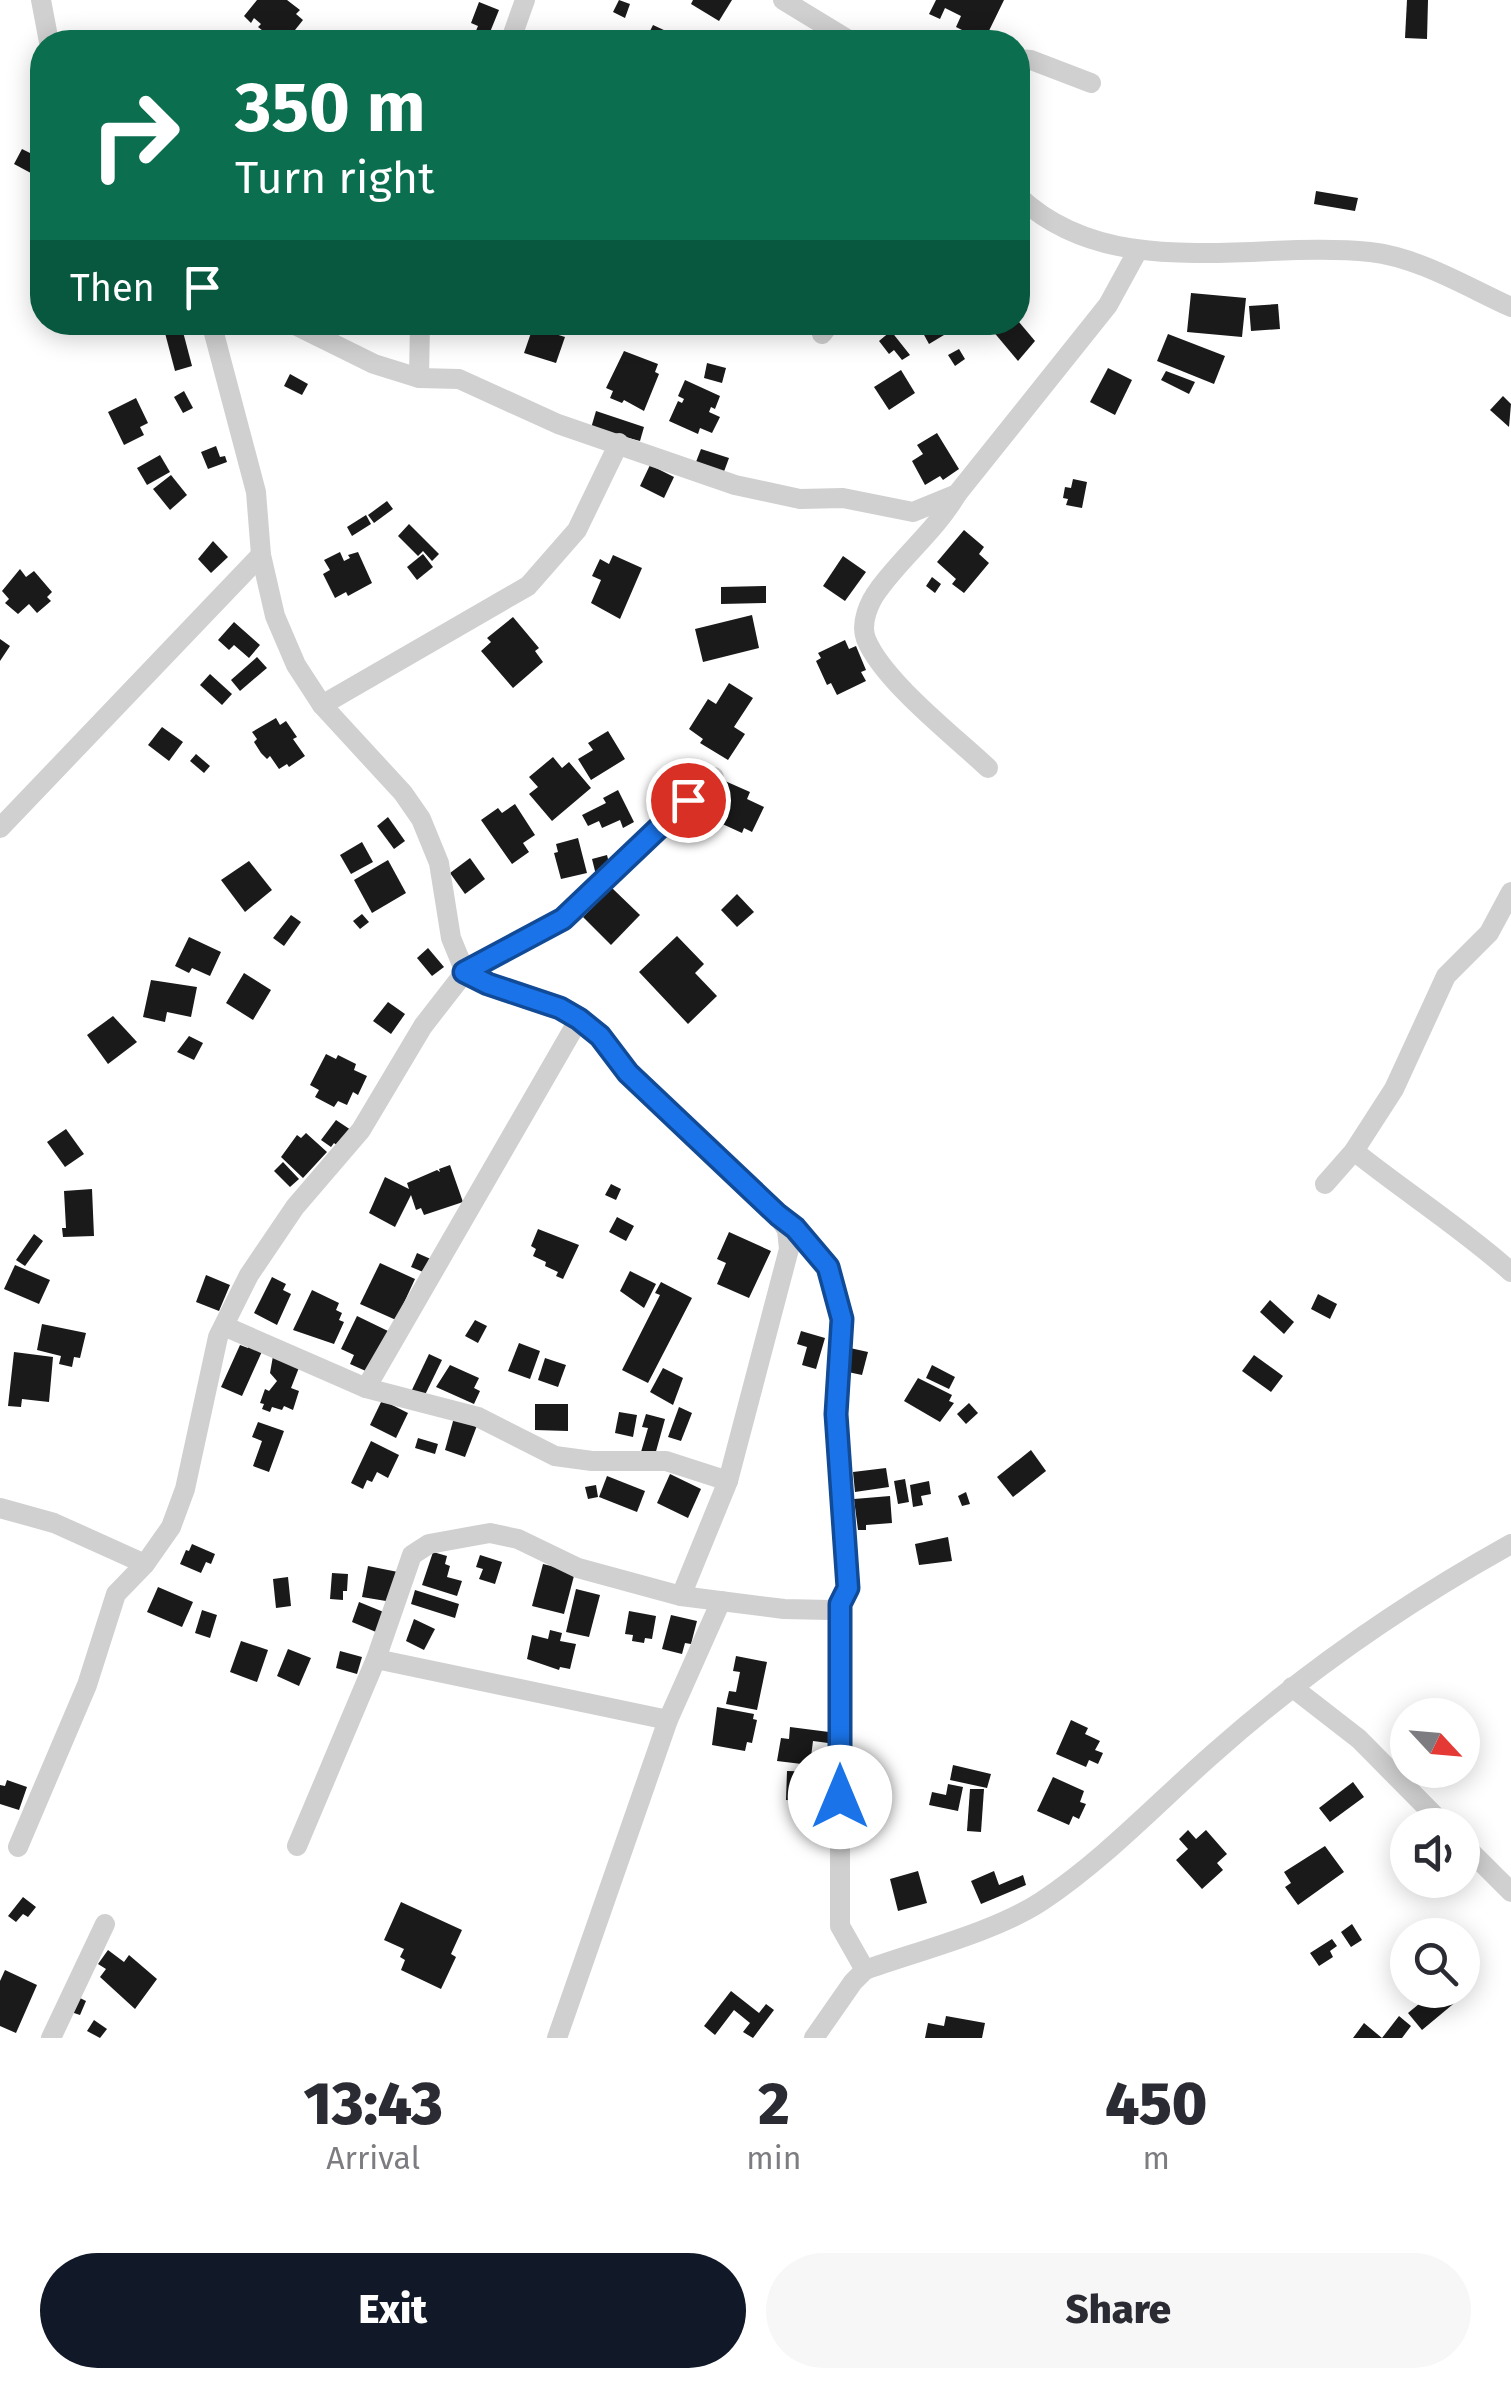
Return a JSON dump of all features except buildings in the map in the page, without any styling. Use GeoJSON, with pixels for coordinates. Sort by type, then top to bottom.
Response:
{"type":"FeatureCollection","features":[{"type":"Feature","properties":{"kind":"street"},"geometry":{"type":"LineString","coordinates":[[41,0],[47,30]]}},
{"type":"Feature","properties":{"kind":"street"},"geometry":{"type":"LineString","coordinates":[[514,30],[525,0]]}},
{"type":"Feature","properties":{"kind":"street"},"geometry":{"type":"LineString","coordinates":[[783,0],[832,30]]}},
{"type":"Feature","properties":{"kind":"street"},"geometry":{"type":"LineString","coordinates":[[1030,60],[1090,84]]}},
{"type":"Feature","properties":{"kind":"street"},"geometry":{"type":"LineString","coordinates":[[1030,204],[1060,225],[1137,252],[1373,252],[1414,264],[1511,307]]}},
{"type":"Feature","properties":{"kind":"street"},"geometry":{"type":"LineString","coordinates":[[988,768],[892,678],[865,638],[865,616],[876,592],[946,512],[1108,304],[1137,252]]}},
{"type":"Feature","properties":{"kind":"street"},"geometry":{"type":"LineString","coordinates":[[214,335],[256,492],[261,555],[275,616],[296,665],[322,706],[402,793],[420,819],[438,862],[451,938],[464,972],[560,1008],[600,1036],[628,1073],[795,1228],[828,1267],[842,1319],[836,1414],[848,1588],[840,1604],[840,1926],[865,1970]]}},
{"type":"Feature","properties":{"kind":"street"},"geometry":{"type":"LineString","coordinates":[[316,335],[374,364],[419,378],[458,378],[558,424],[735,486],[800,499],[843,498],[912,512],[957,494]]}},
{"type":"Feature","properties":{"kind":"street"},"geometry":{"type":"LineString","coordinates":[[419,378],[420,335]]}},
{"type":"Feature","properties":{"kind":"street"},"geometry":{"type":"LineString","coordinates":[[322,706],[528,586],[577,530],[619,443]]}},
{"type":"Feature","properties":{"kind":"street"},"geometry":{"type":"LineString","coordinates":[[0,828],[261,555]]}},
{"type":"Feature","properties":{"kind":"street"},"geometry":{"type":"LineString","coordinates":[[18,1847],[88,1685],[116,1594],[145,1564],[171,1527],[185,1489],[202,1402],[224,1326],[249,1274],[295,1207],[361,1130],[423,1026],[464,972],[563,919],[714,777]]}},
{"type":"Feature","properties":{"kind":"street"},"geometry":{"type":"LineString","coordinates":[[1325,1184],[1354,1150],[1394,1088],[1446,976],[1488,933],[1511,892]]}},
{"type":"Feature","properties":{"kind":"street"},"geometry":{"type":"LineString","coordinates":[[366,1388],[579,1019]]}},
{"type":"Feature","properties":{"kind":"street"},"geometry":{"type":"LineString","coordinates":[[1354,1150],[1511,1272]]}},
{"type":"Feature","properties":{"kind":"street"},"geometry":{"type":"LineString","coordinates":[[681,1596],[728,1480],[789,1248],[778,1215]]}},
{"type":"Feature","properties":{"kind":"street"},"geometry":{"type":"LineString","coordinates":[[224,1326],[366,1388],[478,1417],[555,1456],[592,1461],[666,1461],[728,1480]]}},
{"type":"Feature","properties":{"kind":"street"},"geometry":{"type":"LineString","coordinates":[[0,1508],[54,1523],[145,1564]]}},
{"type":"Feature","properties":{"kind":"street"},"geometry":{"type":"LineString","coordinates":[[297,1846],[376,1659],[412,1555],[429,1544],[490,1533],[518,1538],[578,1568],[681,1596],[784,1609],[830,1610],[840,1604]]}},
{"type":"Feature","properties":{"kind":"street"},"geometry":{"type":"LineString","coordinates":[[814,2038],[865,1970],[997,1923],[1040,1902],[1124,1836],[1292,1687],[1429,1590],[1511,1544]]}},
{"type":"Feature","properties":{"kind":"street"},"geometry":{"type":"LineString","coordinates":[[557,2038],[668,1720],[721,1602]]}},
{"type":"Feature","properties":{"kind":"street"},"geometry":{"type":"LineString","coordinates":[[376,1659],[668,1720]]}},
{"type":"Feature","properties":{"kind":"street"},"geometry":{"type":"LineString","coordinates":[[1292,1687],[1359,1739],[1427,1808]]}},
{"type":"Feature","properties":{"kind":"street"},"geometry":{"type":"LineString","coordinates":[[1480,1861],[1511,1892]]}},
{"type":"Feature","properties":{"kind":"street"},"geometry":{"type":"LineString","coordinates":[[51,2038],[105,1924]]}},
{"type":"Feature","properties":{"kind":"route"},"geometry":{"type":"LineString","coordinates":[[688,800],[563,919],[464,972],[560,1008],[600,1036],[628,1073],[795,1228],[828,1267],[842,1319],[836,1414],[848,1588],[840,1604],[840,1797]]}}]}
